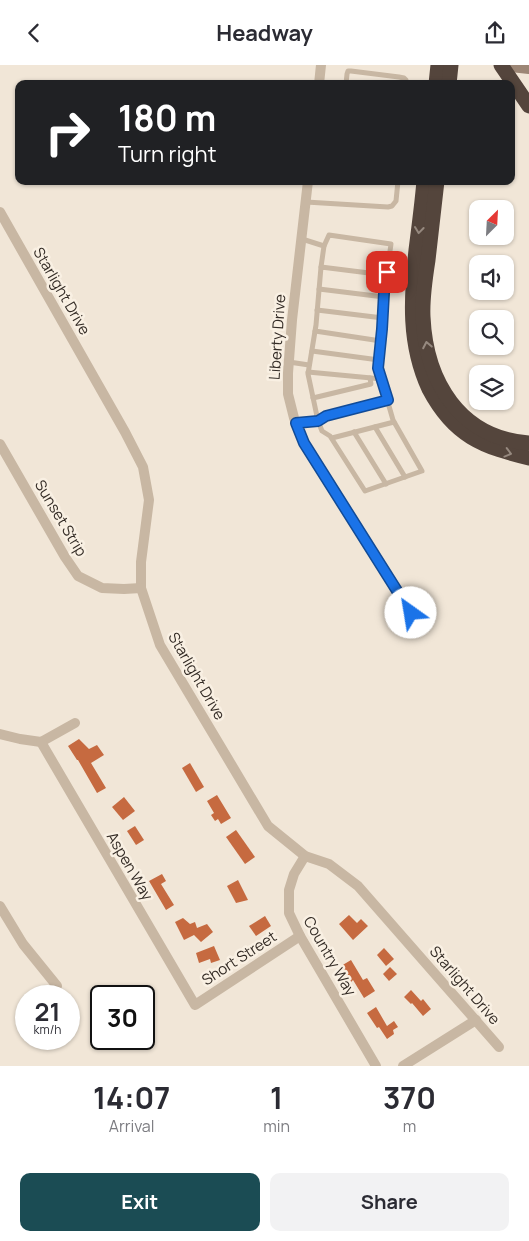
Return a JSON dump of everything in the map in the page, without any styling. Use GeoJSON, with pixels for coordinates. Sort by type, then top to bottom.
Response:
{"type":"FeatureCollection","features":[{"type":"Feature","properties":{"kind":"highway"},"geometry":{"type":"LineString","coordinates":[[436,80],[438,65]]}},
{"type":"Feature","properties":{"kind":"highway"},"geometry":{"type":"LineString","coordinates":[[449,80],[451,65]]}},
{"type":"Feature","properties":{"kind":"highway"},"geometry":{"type":"LineString","coordinates":[[502,65],[511,80]]}},
{"type":"Feature","properties":{"kind":"highway"},"geometry":{"type":"LineString","coordinates":[[515,86],[526,103]]}},
{"type":"Feature","properties":{"kind":"highway"},"geometry":{"type":"LineString","coordinates":[[424,185],[414,267],[412,329],[424,376],[440,406],[449,418],[466,433],[493,448],[529,458]]}},
{"type":"Feature","properties":{"kind":"highway"},"geometry":{"type":"LineString","coordinates":[[437,185],[423,310],[426,342],[433,369],[449,401],[469,422],[493,436],[514,442],[529,443]]}},
{"type":"Feature","properties":{"kind":"main road"},"geometry":{"type":"LineString","coordinates":[[502,65],[529,68]]}},
{"type":"Feature","properties":{"kind":"street"},"geometry":{"type":"LineString","coordinates":[[319,80],[321,65]]}},
{"type":"Feature","properties":{"kind":"street","name":"Liberty Drive"},"geometry":{"type":"LineString","coordinates":[[307,185],[292,320],[288,394],[304,443],[411,613]]}},
{"type":"Feature","properties":{"kind":"street","name":"Starlight Drive"},"geometry":{"type":"LineString","coordinates":[[0,212],[126,432],[144,467],[149,500],[141,562],[141,588],[160,645],[268,826],[305,856],[329,863],[358,886],[500,1047]]}},
{"type":"Feature","properties":{"kind":"street","name":"Sunset Strip"},"geometry":{"type":"LineString","coordinates":[[0,444],[65,557],[78,576],[102,588],[141,588]]}},
{"type":"Feature","properties":{"kind":"street"},"geometry":{"type":"LineString","coordinates":[[0,734],[40,742],[75,723]]}},
{"type":"Feature","properties":{"kind":"street","name":"Aspen Way"},"geometry":{"type":"LineString","coordinates":[[40,742],[195,1005]]}},
{"type":"Feature","properties":{"kind":"street","name":"Country Way"},"geometry":{"type":"LineString","coordinates":[[305,856],[294,874],[289,890],[289,913],[300,936],[376,1066]]}},
{"type":"Feature","properties":{"kind":"street"},"geometry":{"type":"LineString","coordinates":[[0,906],[23,945],[56,985]]}},
{"type":"Feature","properties":{"kind":"street","name":"Short Street"},"geometry":{"type":"LineString","coordinates":[[195,1005],[300,936]]}},
{"type":"Feature","properties":{"kind":"street"},"geometry":{"type":"LineString","coordinates":[[403,1066],[476,1020]]}},
{"type":"Feature","properties":{"kind":"lane"},"geometry":{"type":"LineString","coordinates":[[346,80],[348,71],[351,71],[400,77],[406,80]]}},
{"type":"Feature","properties":{"kind":"lane"},"geometry":{"type":"LineString","coordinates":[[305,202],[392,207],[396,201],[398,185]]}},
{"type":"Feature","properties":{"kind":"lane"},"geometry":{"type":"LineString","coordinates":[[329,235],[391,244],[385,275],[378,368],[394,422],[422,471],[364,491],[332,438],[322,431],[318,421],[308,372],[315,331],[324,247],[329,235]]}},
{"type":"Feature","properties":{"kind":"lane"},"geometry":{"type":"LineString","coordinates":[[301,239],[324,247]]}},
{"type":"Feature","properties":{"kind":"lane"},"geometry":{"type":"LineString","coordinates":[[321,267],[385,275]]}},
{"type":"Feature","properties":{"kind":"lane"},"geometry":{"type":"LineString","coordinates":[[319,289],[384,297]]}},
{"type":"Feature","properties":{"kind":"lane"},"geometry":{"type":"LineString","coordinates":[[317,310],[383,318]]}},
{"type":"Feature","properties":{"kind":"lane"},"geometry":{"type":"LineString","coordinates":[[315,331],[381,341]]}},
{"type":"Feature","properties":{"kind":"lane"},"geometry":{"type":"LineString","coordinates":[[312,351],[379,361]]}},
{"type":"Feature","properties":{"kind":"lane"},"geometry":{"type":"LineString","coordinates":[[289,362],[309,365]]}},
{"type":"Feature","properties":{"kind":"lane"},"geometry":{"type":"LineString","coordinates":[[308,372],[382,379]]}},
{"type":"Feature","properties":{"kind":"lane"},"geometry":{"type":"LineString","coordinates":[[313,398],[371,384],[370,378]]}},
{"type":"Feature","properties":{"kind":"lane"},"geometry":{"type":"LineString","coordinates":[[296,423],[318,421],[326,416],[388,400]]}},
{"type":"Feature","properties":{"kind":"lane"},"geometry":{"type":"LineString","coordinates":[[332,438],[394,422]]}},
{"type":"Feature","properties":{"kind":"lane"},"geometry":{"type":"LineString","coordinates":[[375,427],[405,477]]}},
{"type":"Feature","properties":{"kind":"lane"},"geometry":{"type":"LineString","coordinates":[[354,432],[386,484]]}},
{"type":"Feature","properties":{"kind":"building"},"geometry":{"type":"Polygon","coordinates":[[[79,739],[89,749],[97,745],[104,755],[91,763],[106,788],[97,793],[68,746],[79,739]]]}},
{"type":"Feature","properties":{"kind":"building"},"geometry":{"type":"Polygon","coordinates":[[[190,763],[204,787],[196,792],[182,768],[190,763]]]}},
{"type":"Feature","properties":{"kind":"building"},"geometry":{"type":"Polygon","coordinates":[[[217,795],[231,818],[221,824],[218,819],[215,821],[211,815],[214,813],[207,801],[217,795]]]}},
{"type":"Feature","properties":{"kind":"building"},"geometry":{"type":"Polygon","coordinates":[[[124,797],[135,811],[123,820],[112,807],[124,797]]]}},
{"type":"Feature","properties":{"kind":"building"},"geometry":{"type":"Polygon","coordinates":[[[135,826],[144,840],[136,845],[127,831],[135,826]]]}},
{"type":"Feature","properties":{"kind":"building"},"geometry":{"type":"Polygon","coordinates":[[[236,830],[255,857],[245,864],[226,837],[236,830]]]}},
{"type":"Feature","properties":{"kind":"building"},"geometry":{"type":"Polygon","coordinates":[[[162,874],[166,881],[161,884],[174,905],[166,910],[149,881],[162,874]]]}},
{"type":"Feature","properties":{"kind":"building"},"geometry":{"type":"Polygon","coordinates":[[[238,880],[248,900],[236,903],[227,886],[238,880]]]}},
{"type":"Feature","properties":{"kind":"building"},"geometry":{"type":"Polygon","coordinates":[[[349,915],[357,923],[361,919],[368,926],[353,940],[339,924],[349,915]]]}},
{"type":"Feature","properties":{"kind":"building"},"geometry":{"type":"Polygon","coordinates":[[[265,916],[271,926],[256,936],[249,926],[265,916]]]}},
{"type":"Feature","properties":{"kind":"building"},"geometry":{"type":"Polygon","coordinates":[[[183,918],[190,924],[195,922],[197,928],[207,924],[213,932],[201,942],[194,935],[184,940],[175,922],[183,918]]]}},
{"type":"Feature","properties":{"kind":"building"},"geometry":{"type":"Polygon","coordinates":[[[214,946],[220,960],[211,963],[210,959],[199,963],[196,953],[214,946]]]}},
{"type":"Feature","properties":{"kind":"building"},"geometry":{"type":"Polygon","coordinates":[[[384,948],[394,959],[386,966],[377,955],[384,948]]]}},
{"type":"Feature","properties":{"kind":"building"},"geometry":{"type":"Polygon","coordinates":[[[351,960],[363,980],[367,978],[375,991],[364,998],[353,980],[351,982],[341,966],[351,960]]]}},
{"type":"Feature","properties":{"kind":"building"},"geometry":{"type":"Polygon","coordinates":[[[390,967],[397,974],[389,981],[383,974],[390,967]]]}},
{"type":"Feature","properties":{"kind":"building"},"geometry":{"type":"Polygon","coordinates":[[[411,990],[421,1001],[423,999],[431,1009],[423,1016],[404,997],[411,990]]]}},
{"type":"Feature","properties":{"kind":"building"},"geometry":{"type":"Polygon","coordinates":[[[376,1007],[387,1026],[394,1021],[398,1027],[393,1030],[394,1034],[387,1039],[367,1013],[376,1007]]]}},
{"type":"Feature","properties":{"kind":"route"},"geometry":{"type":"LineString","coordinates":[[387,272],[385,275],[378,368],[388,400],[326,416],[318,421],[296,423],[304,443],[411,613]]}}]}
